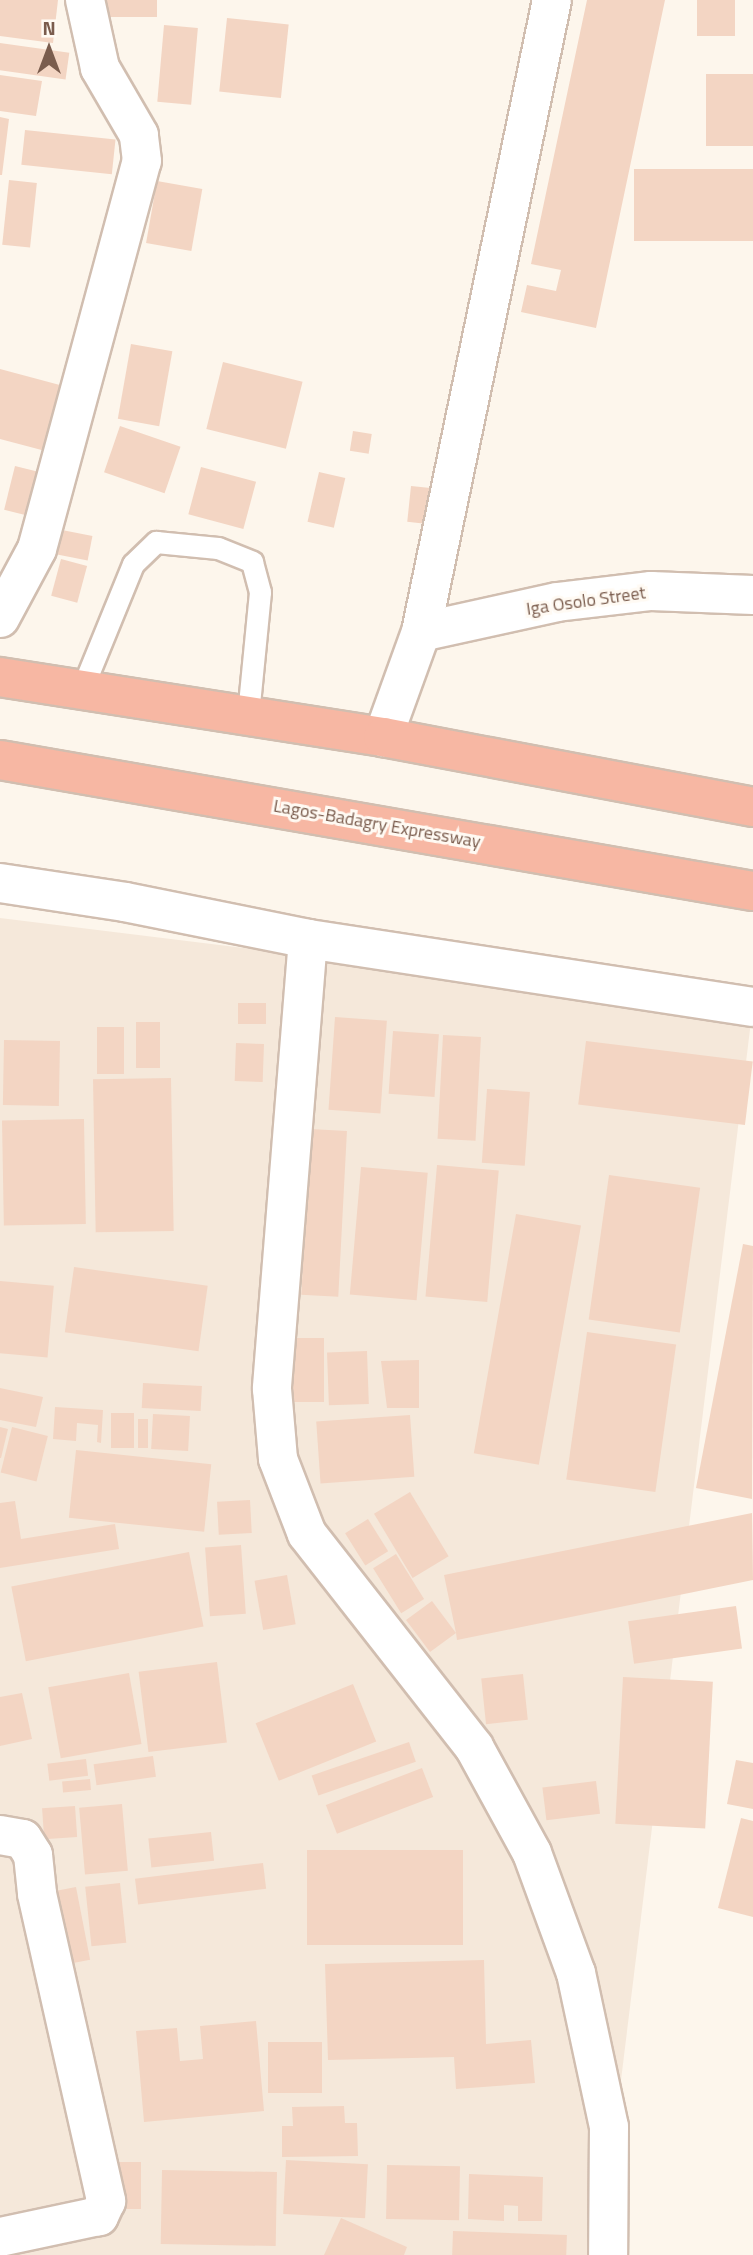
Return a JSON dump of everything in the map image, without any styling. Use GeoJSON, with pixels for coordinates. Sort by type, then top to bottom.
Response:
{"type":"FeatureCollection","features":[{"type":"Feature","properties":{"kind":"highway"},"geometry":{"type":"LineString","coordinates":[[0,677],[383,737],[753,807]]}},
{"type":"Feature","properties":{"kind":"highway","name":"Lagos-Badagry Expressway"},"geometry":{"type":"LineString","coordinates":[[0,760],[753,891]]}},
{"type":"Feature","properties":{"kind":"street"},"geometry":{"type":"LineString","coordinates":[[0,618],[37,549],[142,161],[139,135],[100,68],[85,0]]}},
{"type":"Feature","properties":{"kind":"street"},"geometry":{"type":"LineString","coordinates":[[383,737],[421,632],[552,0]]}},
{"type":"Feature","properties":{"kind":"street","name":"Iga Osolo Street"},"geometry":{"type":"LineString","coordinates":[[421,632],[557,602],[651,591],[753,594]]}},
{"type":"Feature","properties":{"kind":"street"},"geometry":{"type":"LineString","coordinates":[[0,883],[125,902],[308,939],[753,1007]]}},
{"type":"Feature","properties":{"kind":"street"},"geometry":{"type":"LineString","coordinates":[[308,939],[272,1389],[278,1459],[307,1534],[474,1747],[532,1853],[576,1973],[609,2127],[608,2255]]}},
{"type":"Feature","properties":{"kind":"street"},"geometry":{"type":"LineString","coordinates":[[0,1835],[23,1839],[33,1855],[37,1894],[106,2201],[99,2216],[0,2237]]}},
{"type":"Feature","properties":{"kind":"lane"},"geometry":{"type":"LineString","coordinates":[[82,689],[133,564],[156,542],[218,548],[252,562],[260,592],[247,715]]}},
{"type":"Feature","properties":{"kind":"shaded area"},"geometry":{"type":"Polygon","coordinates":[[[0,918],[752,1010],[600,2255],[0,2255],[0,918]]]}},
{"type":"Feature","properties":{"kind":"building"},"geometry":{"type":"Polygon","coordinates":[[[0,0],[58,0],[53,43],[0,36],[0,0]]]}},
{"type":"Feature","properties":{"kind":"building"},"geometry":{"type":"Polygon","coordinates":[[[101,0],[157,0],[157,17],[101,17],[101,0]]]}},
{"type":"Feature","properties":{"kind":"building"},"geometry":{"type":"Polygon","coordinates":[[[587,0],[665,0],[596,328],[521,312],[527,285],[556,291],[561,270],[531,264],[587,0]]]}},
{"type":"Feature","properties":{"kind":"building"},"geometry":{"type":"Polygon","coordinates":[[[697,0],[735,0],[735,36],[697,36],[697,0]]]}},
{"type":"Feature","properties":{"kind":"building"},"geometry":{"type":"Polygon","coordinates":[[[227,18],[289,24],[281,98],[219,92],[227,18]]]}},
{"type":"Feature","properties":{"kind":"building"},"geometry":{"type":"Polygon","coordinates":[[[164,25],[198,28],[191,105],[157,102],[164,25]]]}},
{"type":"Feature","properties":{"kind":"building"},"geometry":{"type":"Polygon","coordinates":[[[0,43],[69,53],[66,79],[0,70],[0,43]]]}},
{"type":"Feature","properties":{"kind":"building"},"geometry":{"type":"Polygon","coordinates":[[[706,74],[753,74],[753,146],[706,146],[706,74]]]}},
{"type":"Feature","properties":{"kind":"building"},"geometry":{"type":"Polygon","coordinates":[[[0,75],[42,81],[36,116],[0,111],[0,75]]]}},
{"type":"Feature","properties":{"kind":"building"},"geometry":{"type":"Polygon","coordinates":[[[0,117],[9,119],[2,175],[0,175],[0,117]]]}},
{"type":"Feature","properties":{"kind":"building"},"geometry":{"type":"Polygon","coordinates":[[[25,130],[116,140],[112,174],[21,165],[25,130]]]}},
{"type":"Feature","properties":{"kind":"building"},"geometry":{"type":"Polygon","coordinates":[[[634,169],[753,169],[753,241],[634,241],[634,169]]]}},
{"type":"Feature","properties":{"kind":"building"},"geometry":{"type":"Polygon","coordinates":[[[9,180],[37,183],[30,248],[2,245],[9,180]]]}},
{"type":"Feature","properties":{"kind":"building"},"geometry":{"type":"Polygon","coordinates":[[[157,181],[202,189],[191,251],[146,243],[157,181]]]}},
{"type":"Feature","properties":{"kind":"building"},"geometry":{"type":"Polygon","coordinates":[[[131,344],[172,351],[159,426],[118,419],[131,344]]]}},
{"type":"Feature","properties":{"kind":"building"},"geometry":{"type":"Polygon","coordinates":[[[223,362],[303,382],[286,449],[206,429],[223,362]]]}},
{"type":"Feature","properties":{"kind":"building"},"geometry":{"type":"Polygon","coordinates":[[[0,369],[71,388],[53,453],[0,439],[0,369]]]}},
{"type":"Feature","properties":{"kind":"building"},"geometry":{"type":"Polygon","coordinates":[[[120,426],[181,447],[165,493],[104,472],[120,426]]]}},
{"type":"Feature","properties":{"kind":"building"},"geometry":{"type":"Polygon","coordinates":[[[353,431],[372,434],[369,454],[350,451],[353,431]]]}},
{"type":"Feature","properties":{"kind":"building"},"geometry":{"type":"Polygon","coordinates":[[[15,466],[44,473],[33,517],[4,510],[15,466]]]}},
{"type":"Feature","properties":{"kind":"building"},"geometry":{"type":"Polygon","coordinates":[[[201,467],[256,482],[243,529],[188,514],[201,467]]]}},
{"type":"Feature","properties":{"kind":"building"},"geometry":{"type":"Polygon","coordinates":[[[319,472],[345,478],[334,528],[308,522],[319,472]]]}},
{"type":"Feature","properties":{"kind":"building"},"geometry":{"type":"Polygon","coordinates":[[[411,486],[438,489],[434,525],[407,522],[411,486]]]}},
{"type":"Feature","properties":{"kind":"building"},"geometry":{"type":"Polygon","coordinates":[[[62,530],[92,536],[88,560],[57,555],[62,530]]]}},
{"type":"Feature","properties":{"kind":"building"},"geometry":{"type":"Polygon","coordinates":[[[61,559],[87,566],[77,603],[51,596],[61,559]]]}},
{"type":"Feature","properties":{"kind":"building"},"geometry":{"type":"Polygon","coordinates":[[[238,1003],[266,1003],[266,1024],[238,1024],[238,1003]]]}},
{"type":"Feature","properties":{"kind":"building"},"geometry":{"type":"Polygon","coordinates":[[[335,1017],[387,1021],[380,1113],[329,1110],[335,1017]]]}},
{"type":"Feature","properties":{"kind":"building"},"geometry":{"type":"Polygon","coordinates":[[[136,1022],[160,1022],[160,1068],[136,1068],[136,1022]]]}},
{"type":"Feature","properties":{"kind":"building"},"geometry":{"type":"Polygon","coordinates":[[[97,1027],[124,1027],[124,1074],[97,1074],[97,1027]]]}},
{"type":"Feature","properties":{"kind":"building"},"geometry":{"type":"Polygon","coordinates":[[[393,1031],[439,1034],[434,1097],[389,1094],[393,1031]]]}},
{"type":"Feature","properties":{"kind":"building"},"geometry":{"type":"Polygon","coordinates":[[[443,1035],[481,1037],[476,1141],[438,1139],[443,1035]]]}},
{"type":"Feature","properties":{"kind":"building"},"geometry":{"type":"Polygon","coordinates":[[[4,1040],[60,1041],[59,1106],[3,1105],[4,1040]]]}},
{"type":"Feature","properties":{"kind":"building"},"geometry":{"type":"Polygon","coordinates":[[[586,1041],[753,1061],[745,1125],[578,1105],[586,1041]]]}},
{"type":"Feature","properties":{"kind":"building"},"geometry":{"type":"Polygon","coordinates":[[[236,1043],[264,1044],[263,1082],[235,1081],[236,1043]]]}},
{"type":"Feature","properties":{"kind":"building"},"geometry":{"type":"Polygon","coordinates":[[[171,1078],[174,1231],[96,1232],[93,1079],[171,1078]]]}},
{"type":"Feature","properties":{"kind":"building"},"geometry":{"type":"Polygon","coordinates":[[[487,1089],[530,1092],[525,1166],[482,1163],[487,1089]]]}},
{"type":"Feature","properties":{"kind":"building"},"geometry":{"type":"Polygon","coordinates":[[[84,1119],[86,1224],[4,1225],[2,1120],[84,1119]]]}},
{"type":"Feature","properties":{"kind":"building"},"geometry":{"type":"Polygon","coordinates":[[[310,1129],[347,1131],[338,1297],[301,1295],[310,1129]]]}},
{"type":"Feature","properties":{"kind":"building"},"geometry":{"type":"Polygon","coordinates":[[[437,1165],[499,1170],[487,1302],[425,1296],[437,1165]]]}},
{"type":"Feature","properties":{"kind":"building"},"geometry":{"type":"Polygon","coordinates":[[[361,1167],[428,1173],[417,1300],[350,1295],[361,1167]]]}},
{"type":"Feature","properties":{"kind":"building"},"geometry":{"type":"Polygon","coordinates":[[[609,1175],[700,1188],[680,1332],[589,1320],[609,1175]]]}},
{"type":"Feature","properties":{"kind":"building"},"geometry":{"type":"Polygon","coordinates":[[[516,1214],[581,1225],[539,1465],[474,1453],[516,1214]]]}},
{"type":"Feature","properties":{"kind":"building"},"geometry":{"type":"Polygon","coordinates":[[[743,1244],[753,1246],[752,1499],[696,1488],[743,1244]]]}},
{"type":"Feature","properties":{"kind":"building"},"geometry":{"type":"Polygon","coordinates":[[[74,1267],[208,1286],[199,1351],[65,1332],[74,1267]]]}},
{"type":"Feature","properties":{"kind":"building"},"geometry":{"type":"Polygon","coordinates":[[[0,1281],[54,1286],[48,1357],[0,1353],[0,1281]]]}},
{"type":"Feature","properties":{"kind":"building"},"geometry":{"type":"Polygon","coordinates":[[[587,1332],[676,1345],[655,1492],[566,1480],[587,1332]]]}},
{"type":"Feature","properties":{"kind":"building"},"geometry":{"type":"Polygon","coordinates":[[[292,1338],[324,1338],[324,1402],[292,1402],[292,1338]]]}},
{"type":"Feature","properties":{"kind":"building"},"geometry":{"type":"Polygon","coordinates":[[[367,1351],[369,1404],[329,1405],[327,1352],[367,1351]]]}},
{"type":"Feature","properties":{"kind":"building"},"geometry":{"type":"Polygon","coordinates":[[[419,1360],[419,1408],[387,1408],[381,1361],[419,1360]]]}},
{"type":"Feature","properties":{"kind":"building"},"geometry":{"type":"Polygon","coordinates":[[[143,1383],[202,1386],[201,1411],[142,1408],[143,1383]]]}},
{"type":"Feature","properties":{"kind":"building"},"geometry":{"type":"Polygon","coordinates":[[[0,1388],[43,1397],[36,1427],[0,1420],[0,1388]]]}},
{"type":"Feature","properties":{"kind":"building"},"geometry":{"type":"Polygon","coordinates":[[[55,1407],[103,1410],[101,1443],[97,1442],[98,1425],[77,1423],[76,1441],[53,1439],[55,1407]]]}},
{"type":"Feature","properties":{"kind":"building"},"geometry":{"type":"Polygon","coordinates":[[[111,1413],[134,1413],[134,1448],[111,1448],[111,1413]]]}},
{"type":"Feature","properties":{"kind":"building"},"geometry":{"type":"Polygon","coordinates":[[[153,1414],[190,1416],[188,1451],[151,1449],[153,1414]]]}},
{"type":"Feature","properties":{"kind":"building"},"geometry":{"type":"Polygon","coordinates":[[[410,1415],[414,1477],[321,1483],[316,1422],[410,1415]]]}},
{"type":"Feature","properties":{"kind":"building"},"geometry":{"type":"Polygon","coordinates":[[[138,1419],[148,1419],[148,1448],[138,1448],[138,1419]]]}},
{"type":"Feature","properties":{"kind":"building"},"geometry":{"type":"Polygon","coordinates":[[[0,1427],[8,1429],[1,1458],[0,1458],[0,1427]]]}},
{"type":"Feature","properties":{"kind":"building"},"geometry":{"type":"Polygon","coordinates":[[[12,1427],[48,1436],[37,1482],[1,1473],[12,1427]]]}},
{"type":"Feature","properties":{"kind":"building"},"geometry":{"type":"Polygon","coordinates":[[[76,1450],[211,1464],[204,1532],[69,1518],[76,1450]]]}},
{"type":"Feature","properties":{"kind":"building"},"geometry":{"type":"Polygon","coordinates":[[[410,1492],[449,1556],[413,1578],[374,1514],[410,1492]]]}},
{"type":"Feature","properties":{"kind":"building"},"geometry":{"type":"Polygon","coordinates":[[[250,1500],[252,1533],[219,1535],[217,1502],[250,1500]]]}},
{"type":"Feature","properties":{"kind":"building"},"geometry":{"type":"Polygon","coordinates":[[[15,1501],[21,1539],[115,1524],[119,1549],[0,1568],[0,1503],[15,1501]]]}},
{"type":"Feature","properties":{"kind":"building"},"geometry":{"type":"Polygon","coordinates":[[[752,1513],[753,1580],[457,1640],[444,1575],[752,1513]]]}},
{"type":"Feature","properties":{"kind":"building"},"geometry":{"type":"Polygon","coordinates":[[[368,1519],[388,1551],[365,1566],[345,1533],[368,1519]]]}},
{"type":"Feature","properties":{"kind":"building"},"geometry":{"type":"Polygon","coordinates":[[[241,1545],[246,1614],[210,1616],[205,1548],[241,1545]]]}},
{"type":"Feature","properties":{"kind":"building"},"geometry":{"type":"Polygon","coordinates":[[[189,1552],[204,1627],[26,1661],[11,1587],[189,1552]]]}},
{"type":"Feature","properties":{"kind":"building"},"geometry":{"type":"Polygon","coordinates":[[[396,1554],[424,1599],[401,1613],[373,1568],[396,1554]]]}},
{"type":"Feature","properties":{"kind":"building"},"geometry":{"type":"Polygon","coordinates":[[[287,1575],[296,1624],[263,1630],[255,1581],[287,1575]]]}},
{"type":"Feature","properties":{"kind":"building"},"geometry":{"type":"Polygon","coordinates":[[[432,1601],[456,1633],[430,1652],[406,1620],[432,1601]]]}},
{"type":"Feature","properties":{"kind":"building"},"geometry":{"type":"Polygon","coordinates":[[[736,1606],[742,1649],[634,1664],[628,1621],[736,1606]]]}},
{"type":"Feature","properties":{"kind":"building"},"geometry":{"type":"Polygon","coordinates":[[[217,1662],[227,1742],[148,1752],[139,1672],[217,1662]]]}},
{"type":"Feature","properties":{"kind":"building"},"geometry":{"type":"Polygon","coordinates":[[[129,1673],[142,1744],[61,1758],[48,1687],[129,1673]]]}},
{"type":"Feature","properties":{"kind":"building"},"geometry":{"type":"Polygon","coordinates":[[[523,1674],[528,1720],[486,1724],[481,1678],[523,1674]]]}},
{"type":"Feature","properties":{"kind":"building"},"geometry":{"type":"Polygon","coordinates":[[[623,1677],[713,1682],[705,1829],[615,1824],[623,1677]]]}},
{"type":"Feature","properties":{"kind":"building"},"geometry":{"type":"Polygon","coordinates":[[[353,1684],[376,1741],[279,1781],[256,1723],[353,1684]]]}},
{"type":"Feature","properties":{"kind":"building"},"geometry":{"type":"Polygon","coordinates":[[[22,1693],[32,1739],[0,1746],[0,1697],[22,1693]]]}},
{"type":"Feature","properties":{"kind":"building"},"geometry":{"type":"Polygon","coordinates":[[[409,1742],[416,1762],[318,1795],[312,1776],[409,1742]]]}},
{"type":"Feature","properties":{"kind":"building"},"geometry":{"type":"Polygon","coordinates":[[[153,1756],[156,1777],[97,1785],[94,1764],[153,1756]]]}},
{"type":"Feature","properties":{"kind":"building"},"geometry":{"type":"Polygon","coordinates":[[[86,1759],[88,1776],[49,1781],[47,1764],[86,1759]]]}},
{"type":"Feature","properties":{"kind":"building"},"geometry":{"type":"Polygon","coordinates":[[[736,1760],[753,1763],[753,1809],[727,1804],[736,1760]]]}},
{"type":"Feature","properties":{"kind":"building"},"geometry":{"type":"Polygon","coordinates":[[[422,1768],[433,1797],[337,1834],[326,1805],[422,1768]]]}},
{"type":"Feature","properties":{"kind":"building"},"geometry":{"type":"Polygon","coordinates":[[[90,1779],[91,1790],[63,1792],[62,1781],[90,1779]]]}},
{"type":"Feature","properties":{"kind":"building"},"geometry":{"type":"Polygon","coordinates":[[[596,1781],[600,1814],[546,1820],[542,1788],[596,1781]]]}},
{"type":"Feature","properties":{"kind":"building"},"geometry":{"type":"Polygon","coordinates":[[[122,1804],[128,1871],[85,1874],[79,1808],[122,1804]]]}},
{"type":"Feature","properties":{"kind":"building"},"geometry":{"type":"Polygon","coordinates":[[[75,1806],[77,1837],[44,1839],[42,1808],[75,1806]]]}},
{"type":"Feature","properties":{"kind":"building"},"geometry":{"type":"Polygon","coordinates":[[[741,1818],[753,1821],[753,1917],[718,1908],[741,1818]]]}},
{"type":"Feature","properties":{"kind":"building"},"geometry":{"type":"Polygon","coordinates":[[[211,1832],[214,1861],[151,1867],[148,1839],[211,1832]]]}},
{"type":"Feature","properties":{"kind":"building"},"geometry":{"type":"Polygon","coordinates":[[[307,1850],[463,1850],[463,1945],[307,1945],[307,1850]]]}},
{"type":"Feature","properties":{"kind":"building"},"geometry":{"type":"Polygon","coordinates":[[[263,1863],[266,1889],[138,1905],[135,1879],[263,1863]]]}},
{"type":"Feature","properties":{"kind":"building"},"geometry":{"type":"Polygon","coordinates":[[[120,1883],[126,1943],[91,1946],[85,1887],[120,1883]]]}},
{"type":"Feature","properties":{"kind":"building"},"geometry":{"type":"Polygon","coordinates":[[[76,1887],[90,1960],[58,1966],[44,1893],[76,1887]]]}},
{"type":"Feature","properties":{"kind":"building"},"geometry":{"type":"Polygon","coordinates":[[[484,1960],[486,2044],[531,2040],[535,2083],[456,2089],[454,2057],[328,2060],[325,1964],[484,1960]]]}},
{"type":"Feature","properties":{"kind":"building"},"geometry":{"type":"Polygon","coordinates":[[[256,2021],[264,2111],[144,2122],[136,2031],[177,2028],[180,2061],[203,2059],[200,2026],[256,2021]]]}},
{"type":"Feature","properties":{"kind":"building"},"geometry":{"type":"Polygon","coordinates":[[[268,2042],[322,2042],[322,2093],[268,2093],[268,2042]]]}},
{"type":"Feature","properties":{"kind":"building"},"geometry":{"type":"Polygon","coordinates":[[[344,2106],[345,2123],[357,2123],[358,2156],[282,2157],[282,2126],[293,2126],[292,2107],[344,2106]]]}},
{"type":"Feature","properties":{"kind":"building"},"geometry":{"type":"Polygon","coordinates":[[[286,2160],[368,2164],[365,2218],[283,2214],[286,2160]]]}},
{"type":"Feature","properties":{"kind":"building"},"geometry":{"type":"Polygon","coordinates":[[[114,2162],[141,2162],[141,2209],[114,2209],[114,2162]]]}},
{"type":"Feature","properties":{"kind":"building"},"geometry":{"type":"Polygon","coordinates":[[[387,2165],[460,2166],[459,2220],[386,2219],[387,2165]]]}},
{"type":"Feature","properties":{"kind":"building"},"geometry":{"type":"Polygon","coordinates":[[[162,2170],[277,2172],[276,2246],[161,2244],[162,2170]]]}},
{"type":"Feature","properties":{"kind":"building"},"geometry":{"type":"Polygon","coordinates":[[[469,2174],[543,2177],[542,2221],[518,2221],[518,2206],[504,2205],[504,2221],[468,2219],[469,2174]]]}},
{"type":"Feature","properties":{"kind":"building"},"geometry":{"type":"Polygon","coordinates":[[[341,2218],[407,2247],[404,2255],[324,2255],[341,2218]]]}},
{"type":"Feature","properties":{"kind":"building"},"geometry":{"type":"Polygon","coordinates":[[[453,2231],[567,2235],[566,2255],[452,2255],[453,2231]]]}}]}
